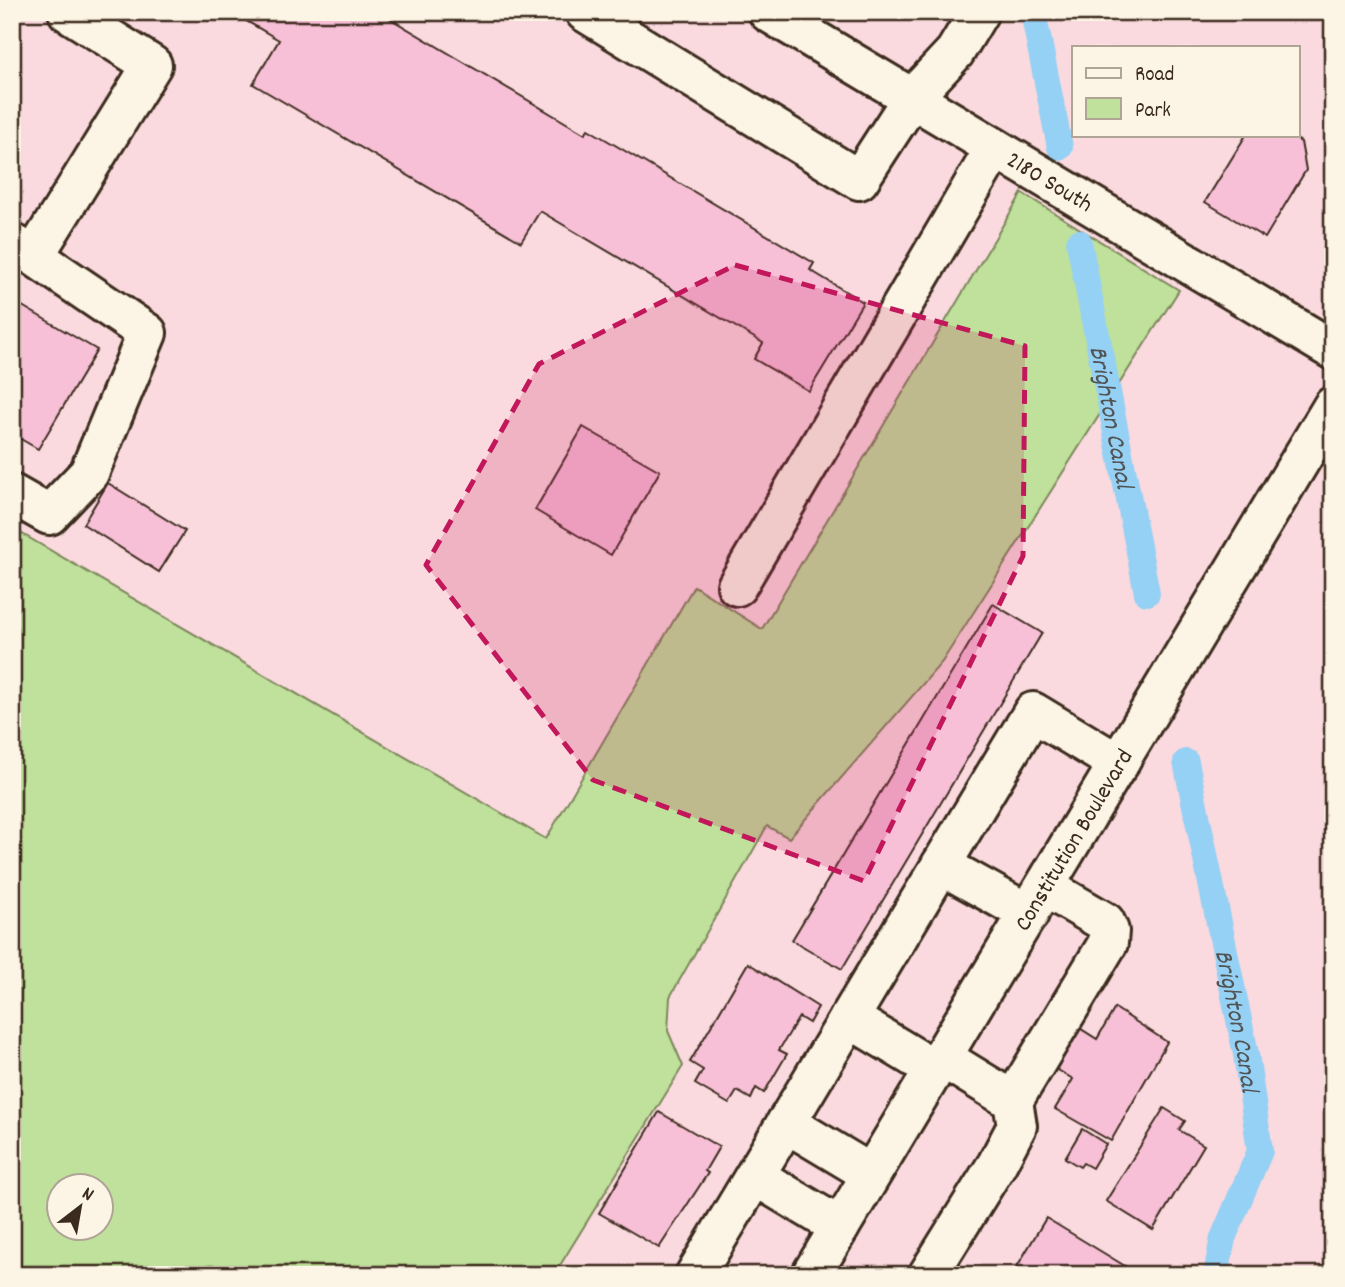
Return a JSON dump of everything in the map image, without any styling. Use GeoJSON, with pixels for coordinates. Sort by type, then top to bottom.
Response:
{"type":"FeatureCollection","features":[{"type":"Feature","properties":{"kind":"street"},"geometry":{"type":"LineString","coordinates":[[12,494],[48,515],[89,473],[147,333],[23,249],[152,65],[68,12]]}},
{"type":"Feature","properties":{"kind":"street"},"geometry":{"type":"LineString","coordinates":[[585,12],[859,180],[912,98],[955,52],[979,12]]}},
{"type":"Feature","properties":{"kind":"street","name":"2180 South"},"geometry":{"type":"LineString","coordinates":[[768,12],[1333,350]]}},
{"type":"Feature","properties":{"kind":"street"},"geometry":{"type":"LineString","coordinates":[[737,586],[995,148]]}},
{"type":"Feature","properties":{"kind":"street","name":"Constitution Boulevard"},"geometry":{"type":"LineString","coordinates":[[811,1275],[1333,406]]}},
{"type":"Feature","properties":{"kind":"street"},"geometry":{"type":"LineString","coordinates":[[695,1275],[1033,712],[1119,764]]}},
{"type":"Feature","properties":{"kind":"street"},"geometry":{"type":"LineString","coordinates":[[928,1275],[997,1164],[1017,1126],[1013,1101],[1108,943],[1110,931],[1105,922],[1037,901],[941,865]]}},
{"type":"Feature","properties":{"kind":"street"},"geometry":{"type":"LineString","coordinates":[[849,1018],[1013,1101]]}},
{"type":"Feature","properties":{"kind":"street"},"geometry":{"type":"LineString","coordinates":[[786,1124],[871,1174]]}},
{"type":"Feature","properties":{"kind":"street"},"geometry":{"type":"LineString","coordinates":[[755,1175],[840,1227]]}},
{"type":"Feature","properties":{"kind":"highlighted area"},"geometry":{"type":"Polygon","coordinates":[[[735,265],[1025,346],[1023,556],[864,881],[593,780],[426,565],[539,364],[735,265]]]}},
{"type":"Feature","properties":{"kind":"shaded area"},"geometry":{"type":"Polygon","coordinates":[[[12,12],[1333,12],[1333,1275],[12,1275],[12,12]]]}},
{"type":"Feature","properties":{"kind":"green space"},"geometry":{"type":"Polygon","coordinates":[[[1022,193],[1179,290],[942,662],[789,838],[767,826],[670,997],[668,1031],[683,1066],[554,1275],[12,1275],[12,528],[546,839],[694,586],[762,629],[1022,193]]]}},
{"type":"Feature","properties":{"kind":"building"},"geometry":{"type":"Polygon","coordinates":[[[231,12],[379,12],[585,134],[588,129],[814,263],[810,270],[863,302],[809,391],[754,359],[763,343],[540,211],[521,242],[253,84],[279,40],[231,12]]]}},
{"type":"Feature","properties":{"kind":"building"},"geometry":{"type":"Polygon","coordinates":[[[1245,136],[1291,136],[1301,142],[1306,170],[1265,238],[1205,202],[1245,136]]]}},
{"type":"Feature","properties":{"kind":"building"},"geometry":{"type":"Polygon","coordinates":[[[12,300],[97,350],[38,449],[12,434],[12,300]]]}},
{"type":"Feature","properties":{"kind":"building"},"geometry":{"type":"Polygon","coordinates":[[[583,427],[660,471],[611,555],[535,510],[583,427]]]}},
{"type":"Feature","properties":{"kind":"building"},"geometry":{"type":"Polygon","coordinates":[[[108,483],[185,531],[159,572],[83,524],[108,483]]]}},
{"type":"Feature","properties":{"kind":"building"},"geometry":{"type":"Polygon","coordinates":[[[993,604],[1042,633],[842,969],[792,940],[993,604]]]}},
{"type":"Feature","properties":{"kind":"building"},"geometry":{"type":"Polygon","coordinates":[[[748,963],[818,1007],[809,1023],[799,1017],[779,1050],[787,1054],[764,1093],[756,1088],[751,1099],[737,1091],[729,1104],[695,1084],[703,1070],[690,1062],[748,963]]]}},
{"type":"Feature","properties":{"kind":"building"},"geometry":{"type":"Polygon","coordinates":[[[1115,1008],[1167,1042],[1111,1141],[1055,1109],[1073,1079],[1046,1063],[1070,1022],[1097,1039],[1115,1008]]]}},
{"type":"Feature","properties":{"kind":"building"},"geometry":{"type":"Polygon","coordinates":[[[1164,1108],[1185,1121],[1179,1130],[1204,1145],[1153,1230],[1106,1201],[1164,1108]]]}},
{"type":"Feature","properties":{"kind":"building"},"geometry":{"type":"Polygon","coordinates":[[[659,1112],[719,1147],[705,1171],[708,1173],[659,1248],[599,1213],[659,1112]]]}},
{"type":"Feature","properties":{"kind":"building"},"geometry":{"type":"Polygon","coordinates":[[[1082,1129],[1106,1144],[1092,1168],[1083,1163],[1080,1167],[1065,1158],[1082,1129]]]}},
{"type":"Feature","properties":{"kind":"building"},"geometry":{"type":"Polygon","coordinates":[[[1046,1218],[1125,1266],[1120,1275],[1012,1275],[1046,1218]]]}},
{"type":"Feature","properties":{"kind":"waterway","name":"Brighton Canal"},"geometry":{"type":"LineString","coordinates":[[1033,12],[1060,147]]}},
{"type":"Feature","properties":{"kind":"waterway","name":"Brighton Canal"},"geometry":{"type":"LineString","coordinates":[[1079,242],[1147,593]]}},
{"type":"Feature","properties":{"kind":"waterway","name":"Brighton Canal"},"geometry":{"type":"LineString","coordinates":[[1186,762],[1246,1054],[1260,1151],[1223,1238],[1216,1275]]}}]}
